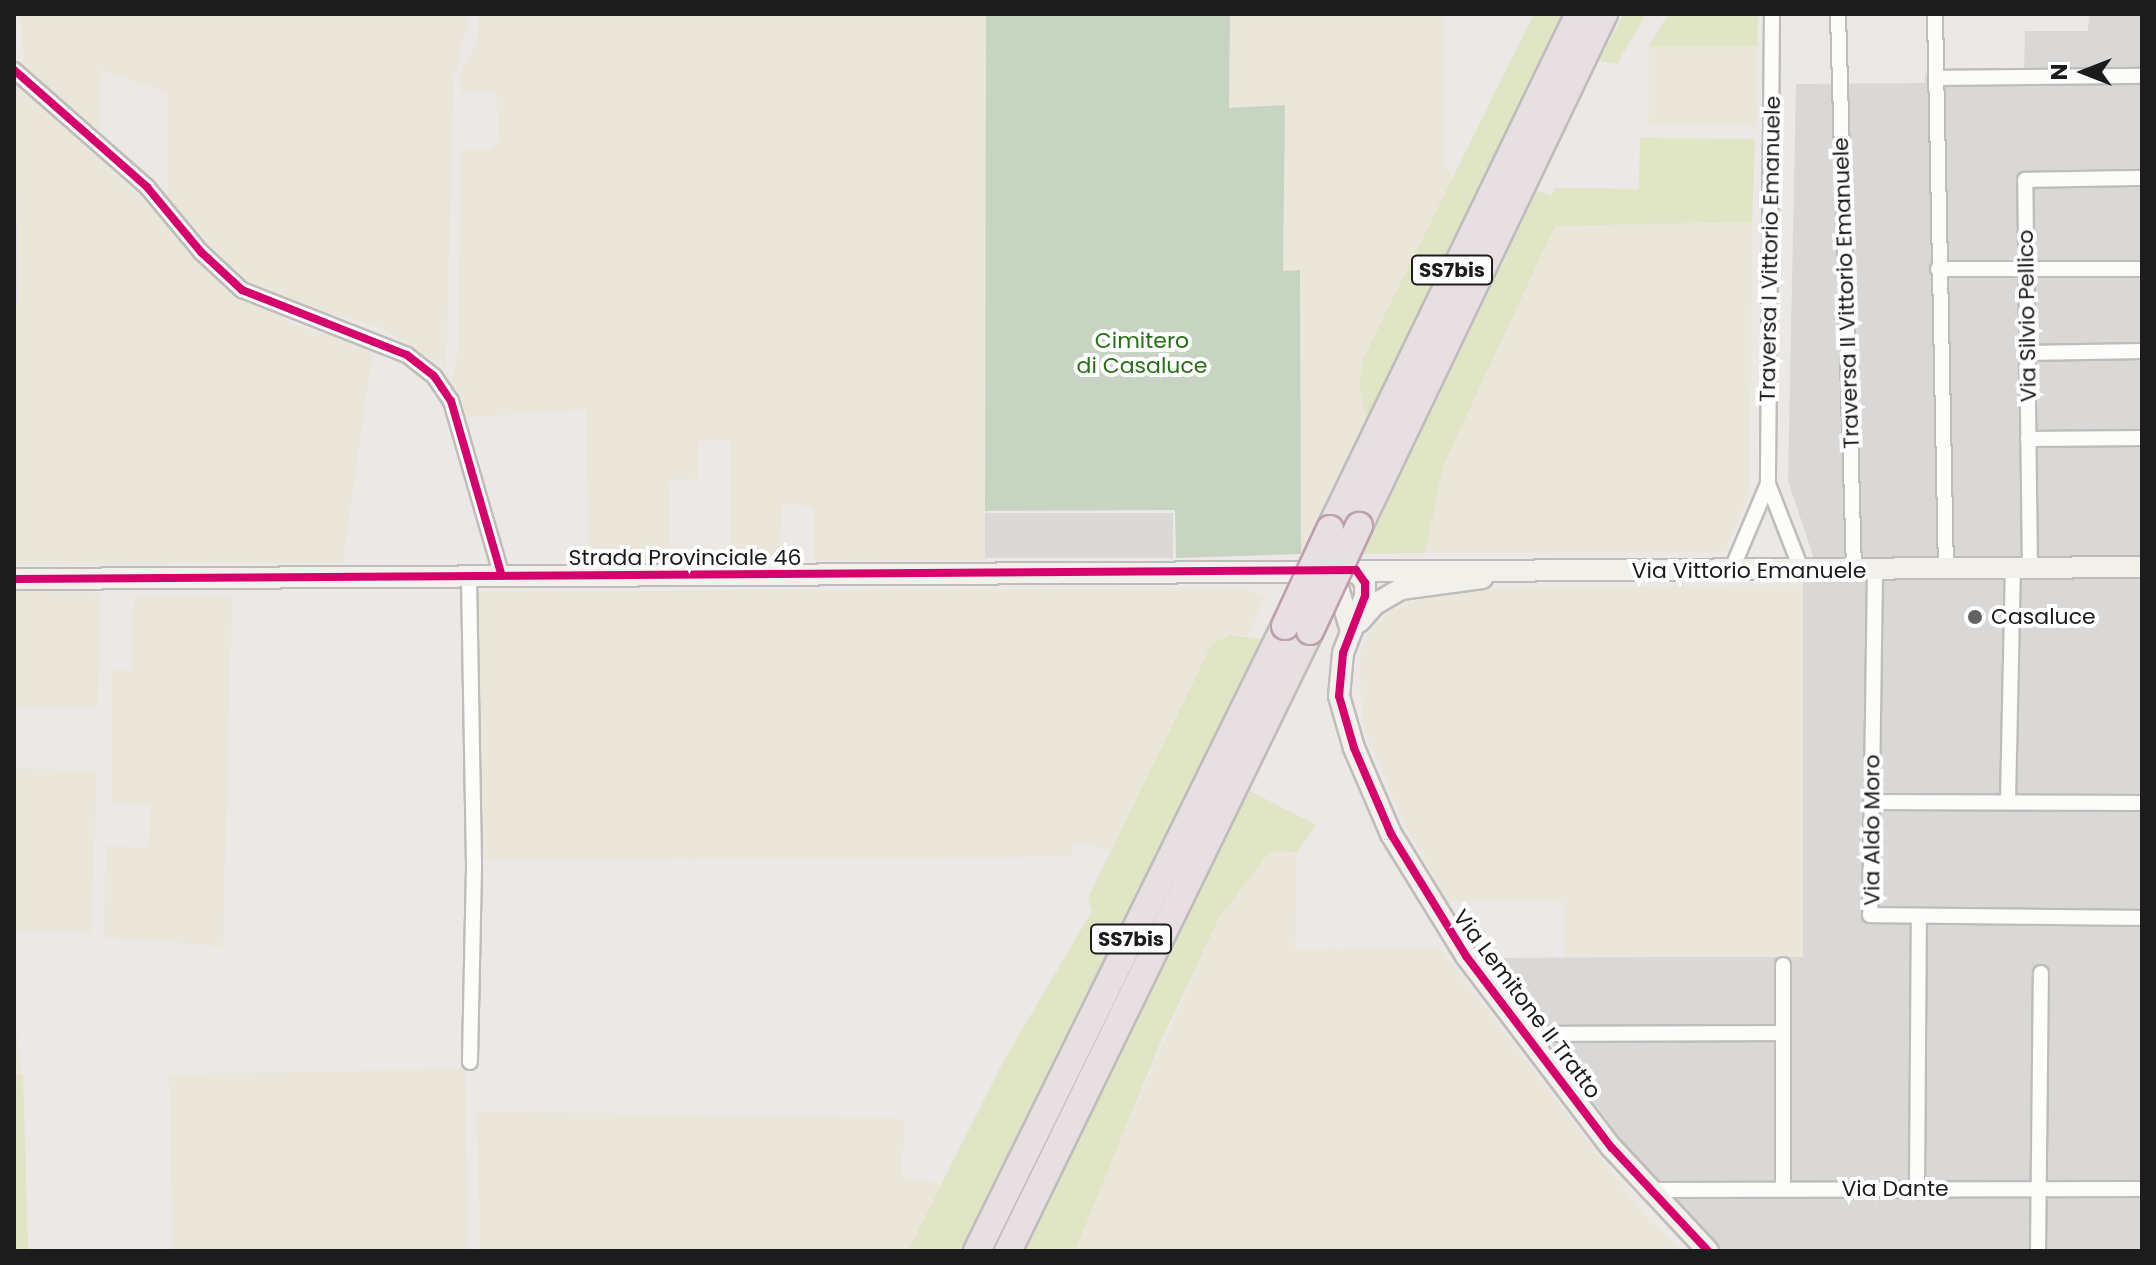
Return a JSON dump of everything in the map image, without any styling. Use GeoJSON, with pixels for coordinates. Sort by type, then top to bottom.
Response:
{"type":"FeatureCollection","features":[{"type":"Feature","properties":{"kind":"highway","name":"SS7bis"},"geometry":{"type":"LineString","coordinates":[[1008,1251],[1297,628],[1330,529],[1579,14]]}},
{"type":"Feature","properties":{"kind":"highway","name":"SS7bis"},"geometry":{"type":"LineString","coordinates":[[977,1251],[1297,628],[1359,526],[1604,14]]}},
{"type":"Feature","properties":{"kind":"street","name":"Traversa I Vittorio Emanuele"},"geometry":{"type":"LineString","coordinates":[[1772,14],[1768,484],[1802,571]]}},
{"type":"Feature","properties":{"kind":"street","name":"Traversa II Vittorio Emanuele"},"geometry":{"type":"LineString","coordinates":[[1838,14],[1854,571]]}},
{"type":"Feature","properties":{"kind":"street"},"geometry":{"type":"LineString","coordinates":[[1935,14],[1946,570]]}},
{"type":"Feature","properties":{"kind":"street"},"geometry":{"type":"LineString","coordinates":[[14,70],[147,187],[201,252],[242,290],[407,355],[434,376],[451,401],[502,576]]}},
{"type":"Feature","properties":{"kind":"street"},"geometry":{"type":"LineString","coordinates":[[1937,78],[2142,76]]}},
{"type":"Feature","properties":{"kind":"street","name":"Via Silvio Pellico"},"geometry":{"type":"LineString","coordinates":[[2008,801],[2028,439],[2025,180],[2142,178]]}},
{"type":"Feature","properties":{"kind":"street"},"geometry":{"type":"LineString","coordinates":[[1938,269],[2142,269]]}},
{"type":"Feature","properties":{"kind":"street"},"geometry":{"type":"LineString","coordinates":[[2027,353],[2142,351]]}},
{"type":"Feature","properties":{"kind":"street"},"geometry":{"type":"LineString","coordinates":[[2028,439],[2142,438]]}},
{"type":"Feature","properties":{"kind":"street","name":"Traversa I Vittorio Emanuele"},"geometry":{"type":"LineString","coordinates":[[1731,571],[1768,484]]}},
{"type":"Feature","properties":{"kind":"street","name":"Via Vittorio Emanuele"},"geometry":{"type":"LineString","coordinates":[[1356,570],[1875,571],[2142,567]]}},
{"type":"Feature","properties":{"kind":"street","name":"Strada Provinciale 46"},"geometry":{"type":"LineString","coordinates":[[14,579],[1356,570]]}},
{"type":"Feature","properties":{"kind":"street","name":"Via Lemitone II Tratto"},"geometry":{"type":"LineString","coordinates":[[1356,570],[1348,593],[1351,631],[1343,653],[1339,696],[1379,808],[1423,892],[1526,1034],[1647,1190],[1708,1251]]}},
{"type":"Feature","properties":{"kind":"street"},"geometry":{"type":"LineString","coordinates":[[1351,631],[1375,604],[1401,589],[1464,584],[1492,570]]}},
{"type":"Feature","properties":{"kind":"street"},"geometry":{"type":"LineString","coordinates":[[1291,571],[1339,591],[1351,631]]}},
{"type":"Feature","properties":{"kind":"street","name":"Via Aldo Moro"},"geometry":{"type":"LineString","coordinates":[[1875,571],[1870,915],[2142,918]]}},
{"type":"Feature","properties":{"kind":"street"},"geometry":{"type":"LineString","coordinates":[[469,577],[474,868],[470,1062]]}},
{"type":"Feature","properties":{"kind":"street"},"geometry":{"type":"LineString","coordinates":[[1871,802],[2142,803]]}},
{"type":"Feature","properties":{"kind":"street"},"geometry":{"type":"LineString","coordinates":[[1917,1188],[1919,916]]}},
{"type":"Feature","properties":{"kind":"street"},"geometry":{"type":"LineString","coordinates":[[1783,965],[1783,1189]]}},
{"type":"Feature","properties":{"kind":"street"},"geometry":{"type":"LineString","coordinates":[[2038,1251],[2041,973]]}},
{"type":"Feature","properties":{"kind":"street"},"geometry":{"type":"LineString","coordinates":[[1526,1034],[1783,1033]]}},
{"type":"Feature","properties":{"kind":"street","name":"Via Dante"},"geometry":{"type":"LineString","coordinates":[[1647,1190],[2142,1189]]}},
{"type":"Feature","properties":{"kind":"shaded area"},"geometry":{"type":"Polygon","coordinates":[[[21,14],[470,14],[454,78],[446,368],[379,327],[287,301],[245,279],[168,200],[168,93],[99,70],[99,132],[24,66],[21,14]]]}},
{"type":"Feature","properties":{"kind":"shaded area"},"geometry":{"type":"Polygon","coordinates":[[[479,14],[986,14],[986,561],[814,560],[814,506],[782,504],[780,560],[731,559],[730,440],[698,441],[698,479],[669,480],[670,559],[588,560],[586,409],[464,418],[452,380],[458,353],[460,150],[490,150],[498,141],[497,92],[460,92],[462,67],[477,43],[479,14]]]}},
{"type":"Feature","properties":{"kind":"shaded area"},"geometry":{"type":"Polygon","coordinates":[[[1230,14],[1444,14],[1444,164],[1454,180],[1367,422],[1301,554],[1300,271],[1283,272],[1285,105],[1229,108],[1230,14]]]}},
{"type":"Feature","properties":{"kind":"shaded area"},"geometry":{"type":"Polygon","coordinates":[[[2089,14],[2142,14],[2142,559],[1816,565],[1788,481],[1796,84],[1925,83],[1925,73],[2024,69],[2025,31],[2088,31],[2089,14]]]}},
{"type":"Feature","properties":{"kind":"shaded area"},"geometry":{"type":"Polygon","coordinates":[[[1649,46],[1757,46],[1757,126],[1649,126],[1649,46]]]}},
{"type":"Feature","properties":{"kind":"shaded area"},"geometry":{"type":"Polygon","coordinates":[[[14,81],[19,85],[14,113],[14,81]]]}},
{"type":"Feature","properties":{"kind":"shaded area"},"geometry":{"type":"Polygon","coordinates":[[[19,85],[249,298],[293,324],[373,349],[343,562],[14,564],[14,302],[19,306],[14,113],[19,85]]]}},
{"type":"Feature","properties":{"kind":"shaded area"},"geometry":{"type":"Polygon","coordinates":[[[14,113],[19,308],[14,301],[14,113]]]}},
{"type":"Feature","properties":{"kind":"shaded area"},"geometry":{"type":"Polygon","coordinates":[[[1752,222],[1750,491],[1725,552],[1425,553],[1443,466],[1555,226],[1752,222]]]}},
{"type":"Feature","properties":{"kind":"shaded area"},"geometry":{"type":"Polygon","coordinates":[[[985,513],[1173,513],[1173,558],[985,558],[985,513]]]}},
{"type":"Feature","properties":{"kind":"shaded area"},"geometry":{"type":"Polygon","coordinates":[[[2142,575],[2142,1251],[1719,1251],[1645,1172],[1489,958],[1803,956],[1803,579],[2142,575]]]}},
{"type":"Feature","properties":{"kind":"shaded area"},"geometry":{"type":"Polygon","coordinates":[[[1803,585],[1803,957],[1565,957],[1564,901],[1448,901],[1402,819],[1362,722],[1360,654],[1366,637],[1387,612],[1427,597],[1510,587],[1803,585]]]}},
{"type":"Feature","properties":{"kind":"shaded area"},"geometry":{"type":"Polygon","coordinates":[[[1245,588],[1265,596],[1248,635],[1230,635],[1206,654],[1110,851],[1074,841],[1071,857],[481,859],[478,592],[1245,588]]]}},
{"type":"Feature","properties":{"kind":"shaded area"},"geometry":{"type":"Polygon","coordinates":[[[14,591],[100,593],[98,708],[14,707],[14,591]]]}},
{"type":"Feature","properties":{"kind":"shaded area"},"geometry":{"type":"Polygon","coordinates":[[[134,596],[232,596],[223,946],[104,937],[106,846],[149,848],[151,806],[111,802],[111,670],[131,671],[134,596]]]}},
{"type":"Feature","properties":{"kind":"shaded area"},"geometry":{"type":"Polygon","coordinates":[[[14,768],[97,771],[91,933],[14,930],[14,768]]]}},
{"type":"Feature","properties":{"kind":"shaded area"},"geometry":{"type":"Polygon","coordinates":[[[1270,851],[1297,852],[1295,950],[1440,949],[1646,1217],[1681,1251],[1072,1251],[1219,918],[1270,851]]]}},
{"type":"Feature","properties":{"kind":"shaded area"},"geometry":{"type":"Polygon","coordinates":[[[14,1016],[23,1075],[14,1075],[14,1016]]]}},
{"type":"Feature","properties":{"kind":"shaded area"},"geometry":{"type":"Polygon","coordinates":[[[465,1069],[468,1251],[172,1251],[169,1074],[465,1069]]]}},
{"type":"Feature","properties":{"kind":"shaded area"},"geometry":{"type":"Polygon","coordinates":[[[477,1111],[905,1119],[901,1177],[945,1185],[908,1251],[480,1251],[477,1111]]]}},
{"type":"Feature","properties":{"kind":"green space","name":"Cimitero di Casaluce"},"geometry":{"type":"Polygon","coordinates":[[[986,14],[1230,14],[1229,108],[1285,105],[1283,271],[1300,270],[1301,554],[1176,558],[1175,510],[985,511],[986,14]]]}},
{"type":"Feature","properties":{"kind":"green space"},"geometry":{"type":"Polygon","coordinates":[[[1534,14],[1565,14],[1367,422],[1359,386],[1363,359],[1534,14]]]}},
{"type":"Feature","properties":{"kind":"green space"},"geometry":{"type":"Polygon","coordinates":[[[1624,14],[1646,14],[1617,64],[1599,61],[1624,14]]]}},
{"type":"Feature","properties":{"kind":"green space"},"geometry":{"type":"Polygon","coordinates":[[[1668,14],[1758,14],[1757,46],[1649,46],[1668,14]]]}},
{"type":"Feature","properties":{"kind":"green space"},"geometry":{"type":"Polygon","coordinates":[[[1640,138],[1755,139],[1752,222],[1555,226],[1443,466],[1425,553],[1363,554],[1537,191],[1551,196],[1555,188],[1639,189],[1640,138]]]}},
{"type":"Feature","properties":{"kind":"green space"},"geometry":{"type":"Polygon","coordinates":[[[1230,635],[1261,639],[972,1234],[963,1251],[908,1251],[1003,1062],[1092,911],[1088,898],[1211,645],[1230,635]]]}},
{"type":"Feature","properties":{"kind":"green space"},"geometry":{"type":"Polygon","coordinates":[[[1246,789],[1316,825],[1297,852],[1270,851],[1219,918],[1162,1039],[1076,1248],[1023,1251],[1246,789]]]}},
{"type":"Feature","properties":{"kind":"green space"},"geometry":{"type":"Polygon","coordinates":[[[14,1075],[23,1075],[28,1251],[14,1251],[14,1075]]]}},
{"type":"Feature","properties":{"kind":"cycle path"},"geometry":{"type":"LineString","coordinates":[[14,70],[147,187],[201,252],[242,290],[407,355],[434,376],[451,401],[502,576]]}},
{"type":"Feature","properties":{"kind":"cycle path"},"geometry":{"type":"LineString","coordinates":[[14,579],[1356,570],[1365,583],[1365,596],[1343,653],[1339,696],[1354,748],[1391,834],[1466,956],[1612,1148],[1708,1251]]}},
{"type":"Feature","properties":{"kind":"place","name":"Casaluce"},"geometry":{"type":"Point","coordinates":[1975,617]}}]}
